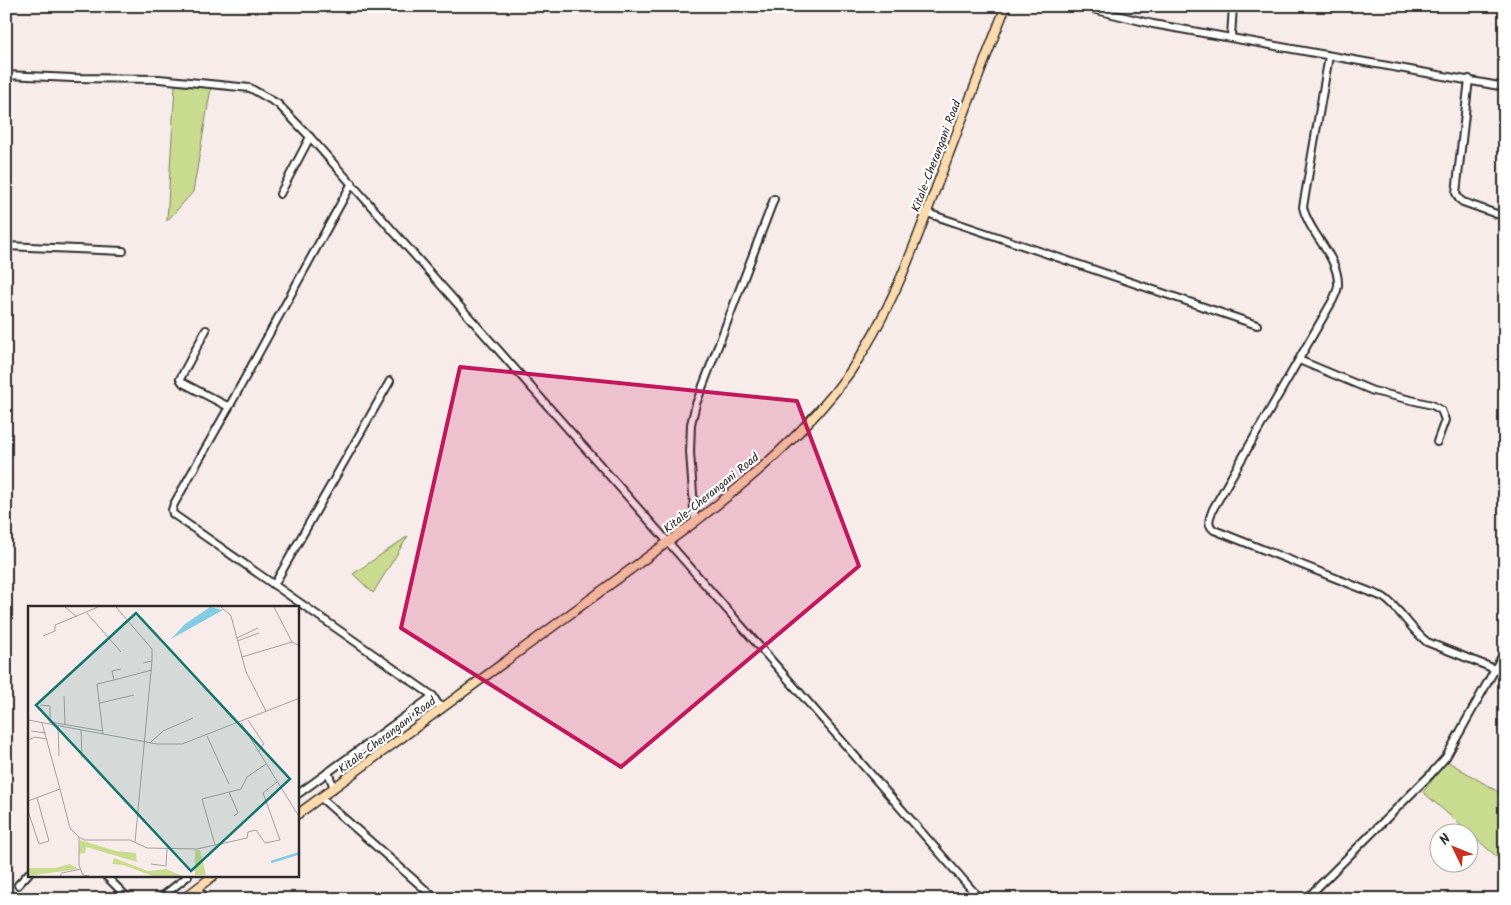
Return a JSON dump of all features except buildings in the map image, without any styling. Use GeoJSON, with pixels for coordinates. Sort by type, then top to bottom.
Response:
{"type":"FeatureCollection","features":[{"type":"Feature","properties":{"kind":"main road","name":"Kitale-Cherangani Road"},"geometry":{"type":"LineString","coordinates":[[299,813],[696,522],[770,461],[806,425],[849,373],[866,347],[890,303],[927,213],[1006,6]]}},
{"type":"Feature","properties":{"kind":"main road"},"geometry":{"type":"LineString","coordinates":[[183,899],[210,878]]}},
{"type":"Feature","properties":{"kind":"street"},"geometry":{"type":"LineString","coordinates":[[1080,6],[1153,24],[1469,79],[1505,87]]}},
{"type":"Feature","properties":{"kind":"street"},"geometry":{"type":"LineString","coordinates":[[1231,37],[1233,6]]}},
{"type":"Feature","properties":{"kind":"street"},"geometry":{"type":"LineString","coordinates":[[1329,56],[1303,207],[1307,218],[1332,261],[1337,275],[1338,287],[1333,300],[1213,509],[1209,520],[1211,527],[1223,534],[1384,597],[1390,601],[1417,635],[1427,642],[1495,669]]}},
{"type":"Feature","properties":{"kind":"street"},"geometry":{"type":"LineString","coordinates":[[6,75],[159,79],[250,88],[278,104],[352,183],[980,899]]}},
{"type":"Feature","properties":{"kind":"street"},"geometry":{"type":"LineString","coordinates":[[1469,79],[1456,193],[1463,202],[1505,217]]}},
{"type":"Feature","properties":{"kind":"street"},"geometry":{"type":"LineString","coordinates":[[280,194],[310,137]]}},
{"type":"Feature","properties":{"kind":"street"},"geometry":{"type":"LineString","coordinates":[[352,183],[172,510],[173,514],[433,696],[441,709]]}},
{"type":"Feature","properties":{"kind":"street"},"geometry":{"type":"LineString","coordinates":[[696,522],[690,452],[693,418],[703,383],[774,199]]}},
{"type":"Feature","properties":{"kind":"street"},"geometry":{"type":"LineString","coordinates":[[927,213],[1257,325]]}},
{"type":"Feature","properties":{"kind":"street"},"geometry":{"type":"LineString","coordinates":[[6,246],[123,251]]}},
{"type":"Feature","properties":{"kind":"street"},"geometry":{"type":"LineString","coordinates":[[206,330],[180,379],[183,383],[229,407]]}},
{"type":"Feature","properties":{"kind":"street"},"geometry":{"type":"LineString","coordinates":[[1299,360],[1373,391],[1432,405],[1442,410],[1444,420],[1437,442]]}},
{"type":"Feature","properties":{"kind":"street"},"geometry":{"type":"LineString","coordinates":[[274,585],[390,381]]}},
{"type":"Feature","properties":{"kind":"street"},"geometry":{"type":"LineString","coordinates":[[1306,899],[1446,757],[1505,651]]}},
{"type":"Feature","properties":{"kind":"street"},"geometry":{"type":"LineString","coordinates":[[299,793],[433,696]]}},
{"type":"Feature","properties":{"kind":"street"},"geometry":{"type":"LineString","coordinates":[[328,772],[334,788]]}},
{"type":"Feature","properties":{"kind":"street"},"geometry":{"type":"LineString","coordinates":[[321,798],[436,899]]}},
{"type":"Feature","properties":{"kind":"street"},"geometry":{"type":"LineString","coordinates":[[18,885],[28,874]]}},
{"type":"Feature","properties":{"kind":"street"},"geometry":{"type":"LineString","coordinates":[[108,878],[129,899]]}},
{"type":"Feature","properties":{"kind":"street"},"geometry":{"type":"LineString","coordinates":[[159,899],[185,878]]}},
{"type":"Feature","properties":{"kind":"street"},"geometry":{"type":"LineString","coordinates":[[196,889],[208,899]]}},
{"type":"Feature","properties":{"kind":"highlighted area"},"geometry":{"type":"Polygon","coordinates":[[[460,367],[797,401],[859,566],[621,767],[401,628],[460,367]]]}},
{"type":"Feature","properties":{"kind":"green space"},"geometry":{"type":"Polygon","coordinates":[[[175,85],[211,88],[193,192],[167,221],[175,85]]]}},
{"type":"Feature","properties":{"kind":"green space"},"geometry":{"type":"Polygon","coordinates":[[[408,536],[373,593],[353,574],[408,536]]]}},
{"type":"Feature","properties":{"kind":"green space"},"geometry":{"type":"Polygon","coordinates":[[[1447,761],[1505,796],[1505,864],[1478,840],[1478,822],[1457,822],[1423,792],[1447,761]]]}}]}
